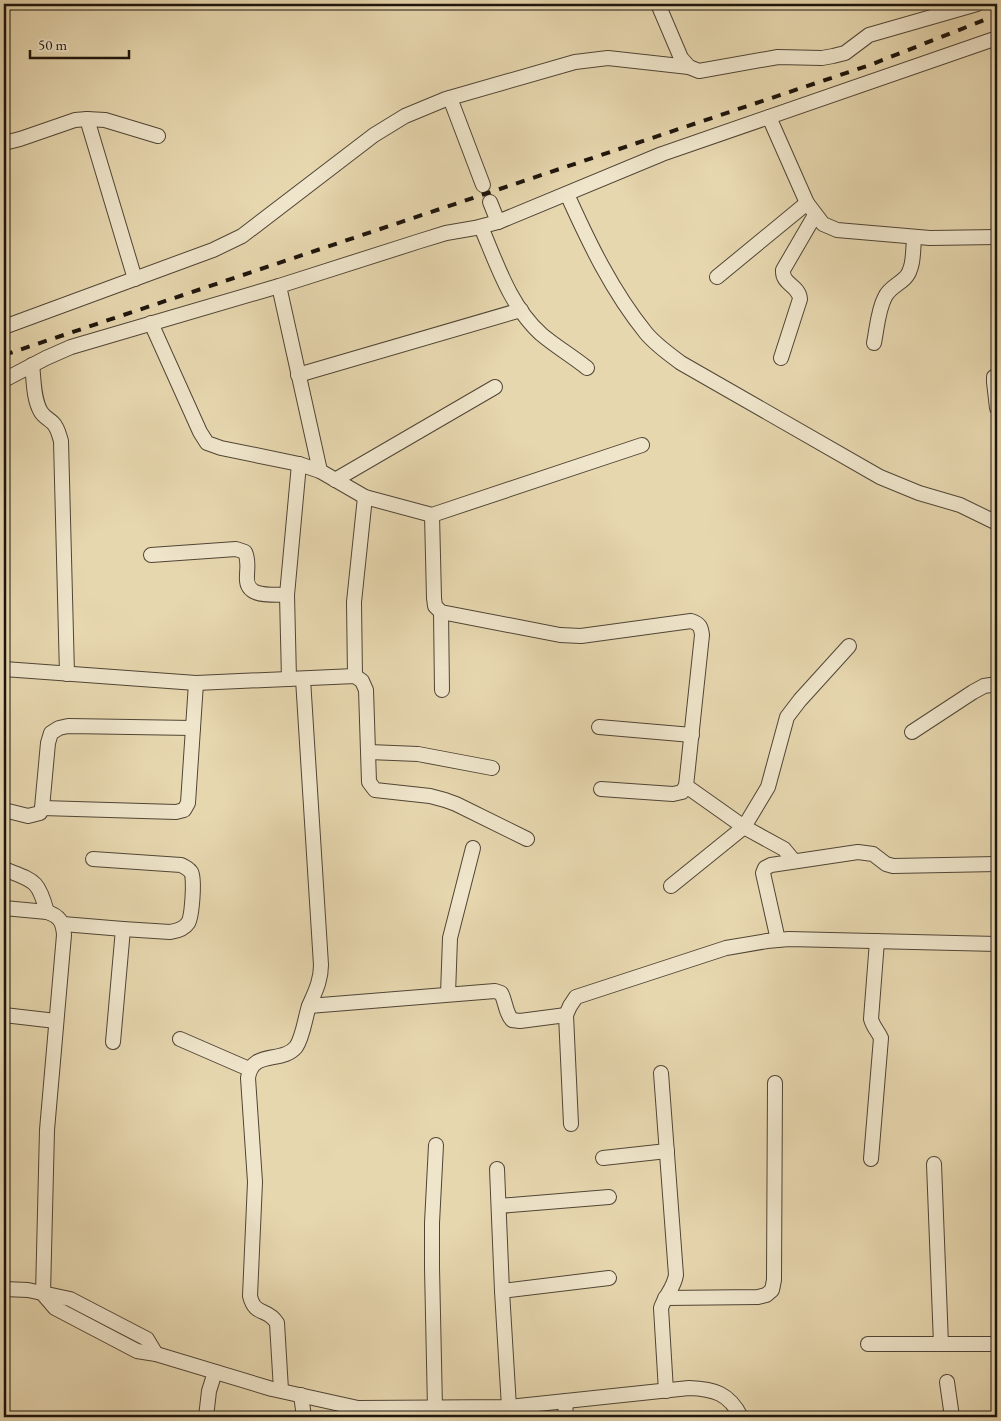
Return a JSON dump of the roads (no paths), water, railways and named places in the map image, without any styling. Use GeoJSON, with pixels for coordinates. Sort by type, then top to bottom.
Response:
{"type":"FeatureCollection","features":[{"type":"Feature","properties":{"kind":"street"},"geometry":{"type":"LineString","coordinates":[[658,4],[681,58],[689,67]]}},
{"type":"Feature","properties":{"kind":"street"},"geometry":{"type":"LineString","coordinates":[[4,327],[212,250],[242,236],[374,135],[405,116],[450,98],[575,62],[608,58],[689,67],[699,71],[778,57],[822,58],[845,52],[869,35],[976,4]]}},
{"type":"Feature","properties":{"kind":"street"},"geometry":{"type":"LineString","coordinates":[[4,380],[71,347],[279,286],[428,238],[498,222],[662,154],[997,38]]}},
{"type":"Feature","properties":{"kind":"street"},"geometry":{"type":"LineString","coordinates":[[450,98],[483,186]]}},
{"type":"Feature","properties":{"kind":"street"},"geometry":{"type":"LineString","coordinates":[[769,117],[807,203],[823,224],[837,230],[914,237],[997,237]]}},
{"type":"Feature","properties":{"kind":"street"},"geometry":{"type":"LineString","coordinates":[[87,119],[135,278]]}},
{"type":"Feature","properties":{"kind":"street"},"geometry":{"type":"LineString","coordinates":[[4,143],[75,120],[87,119],[105,120],[158,136]]}},
{"type":"Feature","properties":{"kind":"street"},"geometry":{"type":"LineString","coordinates":[[567,194],[592,250],[609,279],[647,334],[664,350],[681,363],[880,477],[919,493],[960,506],[997,523]]}},
{"type":"Feature","properties":{"kind":"street"},"geometry":{"type":"LineString","coordinates":[[490,202],[498,222]]}},
{"type":"Feature","properties":{"kind":"street"},"geometry":{"type":"LineString","coordinates":[[717,277],[807,203]]}},
{"type":"Feature","properties":{"kind":"street"},"geometry":{"type":"LineString","coordinates":[[781,358],[800,299],[800,294],[796,288],[784,281],[782,276],[783,270],[815,215]]}},
{"type":"Feature","properties":{"kind":"street"},"geometry":{"type":"LineString","coordinates":[[481,227],[510,294],[521,310],[541,334],[588,368]]}},
{"type":"Feature","properties":{"kind":"street"},"geometry":{"type":"LineString","coordinates":[[874,343],[885,295],[904,279],[911,268],[914,237]]}},
{"type":"Feature","properties":{"kind":"street"},"geometry":{"type":"LineString","coordinates":[[279,286],[320,471]]}},
{"type":"Feature","properties":{"kind":"street"},"geometry":{"type":"LineString","coordinates":[[298,375],[521,310]]}},
{"type":"Feature","properties":{"kind":"street"},"geometry":{"type":"LineString","coordinates":[[151,323],[200,432],[207,443],[221,448],[299,464],[320,471],[365,497],[432,515],[642,445]]}},
{"type":"Feature","properties":{"kind":"street"},"geometry":{"type":"LineString","coordinates":[[32,365],[40,410],[54,424],[61,441],[66,674]]}},
{"type":"Feature","properties":{"kind":"street"},"geometry":{"type":"LineString","coordinates":[[997,375],[994,377],[994,382],[997,408]]}},
{"type":"Feature","properties":{"kind":"street"},"geometry":{"type":"LineString","coordinates":[[335,480],[495,387]]}},
{"type":"Feature","properties":{"kind":"street"},"geometry":{"type":"LineString","coordinates":[[281,1390],[277,1323],[272,1316],[256,1309],[252,1304],[250,1296],[256,1182],[248,1078],[249,1069],[254,1064],[291,1051],[297,1046],[309,1006],[319,982],[321,965],[287,595],[299,464]]}},
{"type":"Feature","properties":{"kind":"street"},"geometry":{"type":"LineString","coordinates":[[355,676],[354,602],[365,497]]}},
{"type":"Feature","properties":{"kind":"street"},"geometry":{"type":"LineString","coordinates":[[432,515],[434,598],[436,606],[441,612],[442,690]]}},
{"type":"Feature","properties":{"kind":"street"},"geometry":{"type":"LineString","coordinates":[[151,555],[236,549],[245,552],[248,559],[246,580],[249,589],[256,594],[287,595]]}},
{"type":"Feature","properties":{"kind":"street"},"geometry":{"type":"LineString","coordinates":[[441,612],[560,635],[580,636],[691,621],[698,623],[702,628],[702,635],[686,786],[682,792],[673,794],[601,789]]}},
{"type":"Feature","properties":{"kind":"street"},"geometry":{"type":"LineString","coordinates":[[671,886],[744,827],[768,787],[787,716],[849,646]]}},
{"type":"Feature","properties":{"kind":"street"},"geometry":{"type":"LineString","coordinates":[[4,670],[196,683],[355,676],[362,681],[366,690],[369,782],[375,790],[430,796],[445,800],[527,839]]}},
{"type":"Feature","properties":{"kind":"street"},"geometry":{"type":"LineString","coordinates":[[42,808],[176,812],[184,810],[188,803],[196,683]]}},
{"type":"Feature","properties":{"kind":"street"},"geometry":{"type":"LineString","coordinates":[[912,732],[984,686],[997,684]]}},
{"type":"Feature","properties":{"kind":"street"},"geometry":{"type":"LineString","coordinates":[[4,810],[28,816],[40,813],[48,743],[51,733],[59,728],[68,726],[193,728]]}},
{"type":"Feature","properties":{"kind":"street"},"geometry":{"type":"LineString","coordinates":[[599,727],[692,735]]}},
{"type":"Feature","properties":{"kind":"street"},"geometry":{"type":"LineString","coordinates":[[369,752],[418,754],[492,768]]}},
{"type":"Feature","properties":{"kind":"street"},"geometry":{"type":"LineString","coordinates":[[686,786],[744,827],[784,849],[794,861]]}},
{"type":"Feature","properties":{"kind":"street"},"geometry":{"type":"LineString","coordinates":[[448,994],[450,938],[473,848]]}},
{"type":"Feature","properties":{"kind":"street"},"geometry":{"type":"LineString","coordinates":[[778,940],[764,873],[765,868],[771,865],[858,852],[874,854],[886,864],[893,866],[997,864]]}},
{"type":"Feature","properties":{"kind":"street"},"geometry":{"type":"LineString","coordinates":[[63,924],[170,932],[178,931],[186,926],[190,920],[194,880],[192,872],[187,868],[181,865],[92,859]]}},
{"type":"Feature","properties":{"kind":"street"},"geometry":{"type":"LineString","coordinates":[[4,869],[32,880],[39,887],[46,912]]}},
{"type":"Feature","properties":{"kind":"street"},"geometry":{"type":"LineString","coordinates":[[4,908],[46,912],[57,916],[63,924],[64,935],[47,1130],[43,1294]]}},
{"type":"Feature","properties":{"kind":"street"},"geometry":{"type":"LineString","coordinates":[[113,1042],[123,929]]}},
{"type":"Feature","properties":{"kind":"street"},"geometry":{"type":"LineString","coordinates":[[571,1124],[566,1015],[576,997],[726,948],[778,940],[997,944]]}},
{"type":"Feature","properties":{"kind":"street"},"geometry":{"type":"LineString","coordinates":[[870,1159],[880,1048],[878,1031],[872,1025],[870,1019],[877,941]]}},
{"type":"Feature","properties":{"kind":"street"},"geometry":{"type":"LineString","coordinates":[[309,1006],[495,991],[501,993],[505,999],[507,1014],[512,1020],[520,1021],[566,1015]]}},
{"type":"Feature","properties":{"kind":"street"},"geometry":{"type":"LineString","coordinates":[[4,1015],[56,1021]]}},
{"type":"Feature","properties":{"kind":"street"},"geometry":{"type":"LineString","coordinates":[[180,1040],[249,1069]]}},
{"type":"Feature","properties":{"kind":"street"},"geometry":{"type":"LineString","coordinates":[[661,1073],[676,1275],[675,1284],[665,1298],[661,1308],[666,1391]]}},
{"type":"Feature","properties":{"kind":"street"},"geometry":{"type":"LineString","coordinates":[[665,1298],[758,1298],[772,1290],[774,1280],[775,1083]]}},
{"type":"Feature","properties":{"kind":"street"},"geometry":{"type":"LineString","coordinates":[[435,1408],[432,1250],[436,1145]]}},
{"type":"Feature","properties":{"kind":"street"},"geometry":{"type":"LineString","coordinates":[[603,1158],[667,1152]]}},
{"type":"Feature","properties":{"kind":"street"},"geometry":{"type":"LineString","coordinates":[[934,1164],[941,1344]]}},
{"type":"Feature","properties":{"kind":"street"},"geometry":{"type":"LineString","coordinates":[[497,1169],[509,1407]]}},
{"type":"Feature","properties":{"kind":"street"},"geometry":{"type":"LineString","coordinates":[[498,1206],[609,1198]]}},
{"type":"Feature","properties":{"kind":"street"},"geometry":{"type":"LineString","coordinates":[[502,1291],[609,1278]]}},
{"type":"Feature","properties":{"kind":"street"},"geometry":{"type":"LineString","coordinates":[[4,1289],[28,1290],[70,1299],[147,1339],[156,1354],[281,1390],[358,1408],[411,1413],[435,1408],[475,1412],[689,1388],[710,1389],[725,1397],[737,1410],[740,1417]]}},
{"type":"Feature","properties":{"kind":"street"},"geometry":{"type":"LineString","coordinates":[[868,1344],[997,1344]]}},
{"type":"Feature","properties":{"kind":"street"},"geometry":{"type":"LineString","coordinates":[[206,1417],[215,1372]]}},
{"type":"Feature","properties":{"kind":"street"},"geometry":{"type":"LineString","coordinates":[[947,1382],[952,1417]]}},
{"type":"Feature","properties":{"kind":"street"},"geometry":{"type":"LineString","coordinates":[[301,1395],[304,1417]]}},
{"type":"Feature","properties":{"kind":"street"},"geometry":{"type":"LineString","coordinates":[[565,1417],[566,1401]]}},
{"type":"Feature","properties":{"kind":"railway"},"geometry":{"type":"LineString","coordinates":[[4,355],[870,65],[997,15]]}}]}
